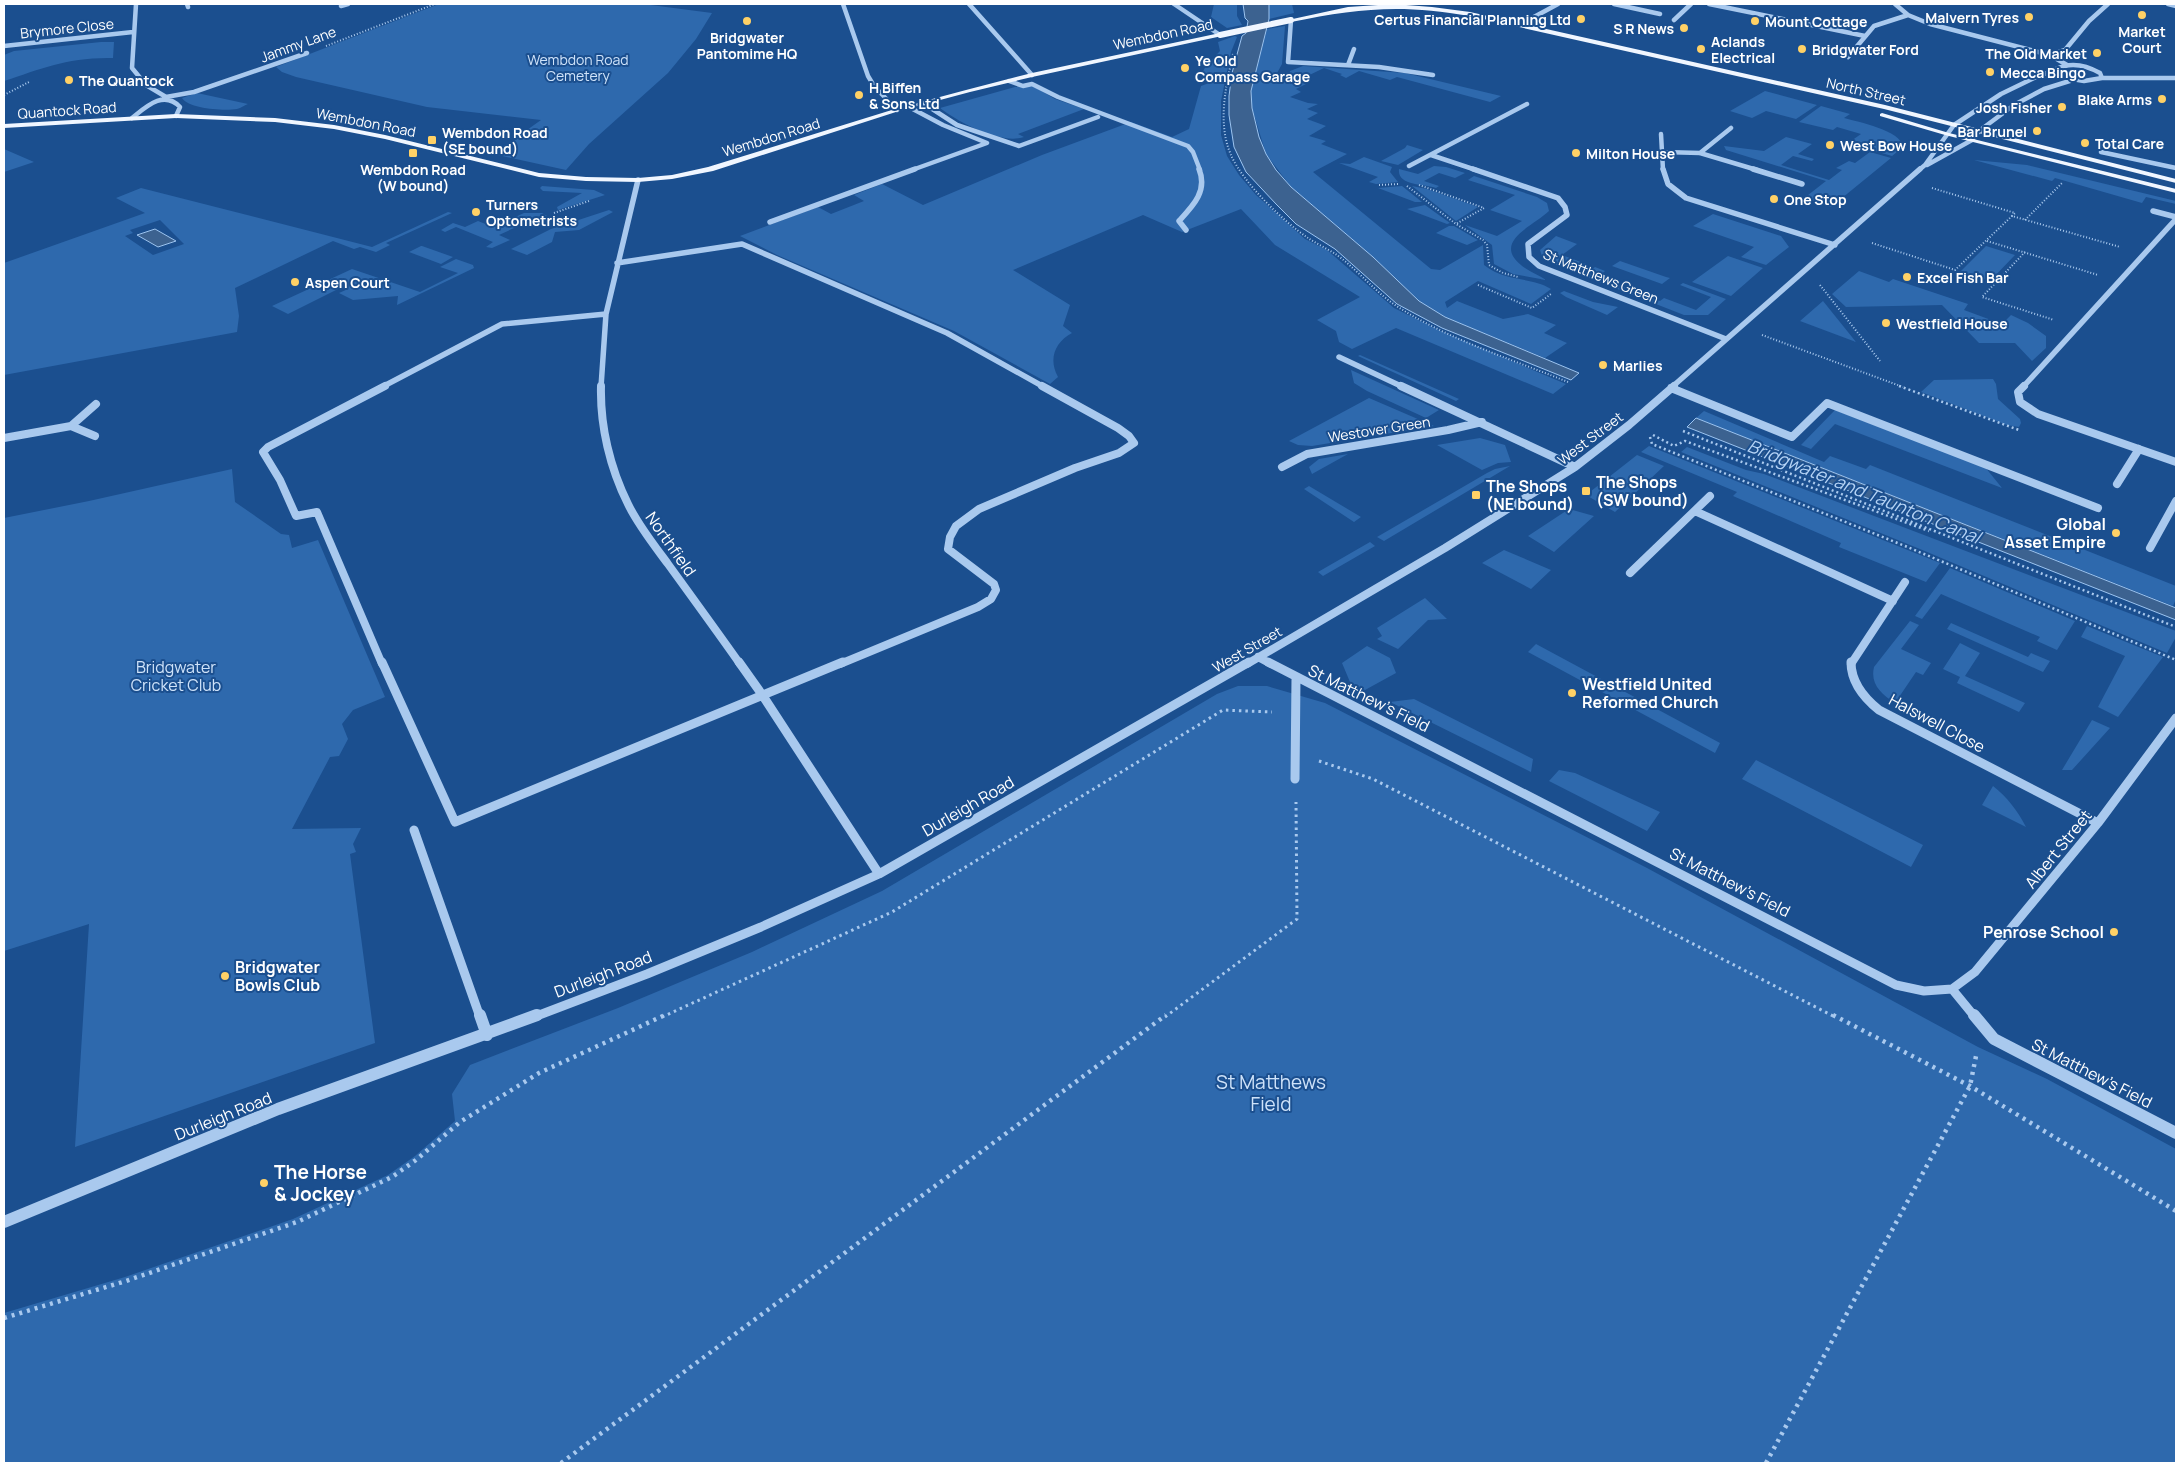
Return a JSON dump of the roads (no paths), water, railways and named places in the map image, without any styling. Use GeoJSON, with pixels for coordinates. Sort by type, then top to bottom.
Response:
{"type":"FeatureCollection","features":[{"type":"Feature","properties":{"kind":"main road","name":"North Street"},"geometry":{"type":"LineString","coordinates":[[1366,7],[1433,6],[1521,24],[1748,78],[1886,107],[2176,181]]}},
{"type":"Feature","properties":{"kind":"main road","name":"Wembdon Road"},"geometry":{"type":"LineString","coordinates":[[132,118],[176,116],[242,117],[304,123],[385,137],[539,176],[638,180],[679,176],[726,165],[897,110],[1032,75],[1291,20],[1366,7]]}},
{"type":"Feature","properties":{"kind":"main road","name":"North Street"},"geometry":{"type":"LineString","coordinates":[[1748,78],[1947,134],[2176,191]]}},
{"type":"Feature","properties":{"kind":"main road","name":"Quantock Road"},"geometry":{"type":"LineString","coordinates":[[4,126],[132,118]]}},
{"type":"Feature","properties":{"kind":"street"},"geometry":{"type":"LineString","coordinates":[[136,4],[132,68],[146,85],[166,98],[173,100],[180,107],[176,116]]}},
{"type":"Feature","properties":{"kind":"street"},"geometry":{"type":"LineString","coordinates":[[342,6],[348,4]]}},
{"type":"Feature","properties":{"kind":"street"},"geometry":{"type":"LineString","coordinates":[[843,4],[862,54],[868,76],[874,86],[897,110]]}},
{"type":"Feature","properties":{"kind":"street"},"geometry":{"type":"LineString","coordinates":[[969,4],[1032,75]]}},
{"type":"Feature","properties":{"kind":"street"},"geometry":{"type":"LineString","coordinates":[[1174,4],[1220,35]]}},
{"type":"Feature","properties":{"kind":"street"},"geometry":{"type":"LineString","coordinates":[[1521,24],[1558,4]]}},
{"type":"Feature","properties":{"kind":"street"},"geometry":{"type":"LineString","coordinates":[[1614,4],[1660,14]]}},
{"type":"Feature","properties":{"kind":"street"},"geometry":{"type":"LineString","coordinates":[[1674,20],[1690,4]]}},
{"type":"Feature","properties":{"kind":"street"},"geometry":{"type":"LineString","coordinates":[[1709,4],[1865,36]]}},
{"type":"Feature","properties":{"kind":"street"},"geometry":{"type":"LineString","coordinates":[[1895,4],[1908,15],[1930,24],[2050,55],[2067,65],[2096,71],[2102,78]]}},
{"type":"Feature","properties":{"kind":"street"},"geometry":{"type":"LineString","coordinates":[[2050,55],[2065,50],[2089,21],[2108,4]]}},
{"type":"Feature","properties":{"kind":"street"},"geometry":{"type":"LineString","coordinates":[[2168,4],[2176,6]]}},
{"type":"Feature","properties":{"kind":"street"},"geometry":{"type":"LineString","coordinates":[[1654,18],[1665,9]]}},
{"type":"Feature","properties":{"kind":"street"},"geometry":{"type":"LineString","coordinates":[[1848,57],[1874,26],[1908,15]]}},
{"type":"Feature","properties":{"kind":"street"},"geometry":{"type":"LineString","coordinates":[[1291,20],[1288,62],[1405,69],[1433,75]]}},
{"type":"Feature","properties":{"kind":"street","name":"Brymore Close"},"geometry":{"type":"LineString","coordinates":[[4,46],[133,32]]}},
{"type":"Feature","properties":{"kind":"street"},"geometry":{"type":"LineString","coordinates":[[1348,65],[1354,50]]}},
{"type":"Feature","properties":{"kind":"street","name":"Jammy Lane"},"geometry":{"type":"LineString","coordinates":[[166,98],[194,92],[307,53]]}},
{"type":"Feature","properties":{"kind":"street","name":"West Street"},"geometry":{"type":"LineString","coordinates":[[1186,699],[1445,548],[1575,467],[1629,425],[1907,182],[1925,165],[1954,125],[2008,90],[2040,75],[2056,71],[2058,67],[2067,65]]}},
{"type":"Feature","properties":{"kind":"street"},"geometry":{"type":"LineString","coordinates":[[2056,71],[2076,79],[2176,78]]}},
{"type":"Feature","properties":{"kind":"street"},"geometry":{"type":"LineString","coordinates":[[1925,165],[1972,140],[1979,131],[2014,105],[2044,89],[2076,79]]}},
{"type":"Feature","properties":{"kind":"street"},"geometry":{"type":"LineString","coordinates":[[1009,81],[1023,86],[1032,84],[1058,98],[1188,146],[1193,150],[1203,175],[1204,187],[1179,221],[1186,230]]}},
{"type":"Feature","properties":{"kind":"street"},"geometry":{"type":"LineString","coordinates":[[132,118],[156,101],[166,98]]}},
{"type":"Feature","properties":{"kind":"street"},"geometry":{"type":"LineString","coordinates":[[923,103],[957,125],[1019,146],[1098,117]]}},
{"type":"Feature","properties":{"kind":"street"},"geometry":{"type":"LineString","coordinates":[[1409,166],[1527,104]]}},
{"type":"Feature","properties":{"kind":"street"},"geometry":{"type":"LineString","coordinates":[[770,222],[987,143],[943,125],[909,107]]}},
{"type":"Feature","properties":{"kind":"street"},"geometry":{"type":"LineString","coordinates":[[1700,153],[1731,128]]}},
{"type":"Feature","properties":{"kind":"street"},"geometry":{"type":"LineString","coordinates":[[1661,134],[1663,174],[1670,187],[1686,198],[1835,245]]}},
{"type":"Feature","properties":{"kind":"street"},"geometry":{"type":"LineString","coordinates":[[1663,152],[1700,153],[1802,184]]}},
{"type":"Feature","properties":{"kind":"street"},"geometry":{"type":"LineString","coordinates":[[2101,152],[2176,168]]}},
{"type":"Feature","properties":{"kind":"street","name":"St Matthews Green"},"geometry":{"type":"LineString","coordinates":[[1431,155],[1558,198],[1565,207],[1566,215],[1528,244],[1527,252],[1529,258],[1539,266],[1726,339]]}},
{"type":"Feature","properties":{"kind":"street","name":"Northfield"},"geometry":{"type":"LineString","coordinates":[[638,180],[606,314],[600,407],[606,442],[628,505],[647,535],[763,696],[879,874]]}},
{"type":"Feature","properties":{"kind":"street"},"geometry":{"type":"LineString","coordinates":[[2152,211],[2176,218],[2018,392],[2020,402],[2038,414],[2176,462]]}},
{"type":"Feature","properties":{"kind":"street"},"geometry":{"type":"LineString","coordinates":[[606,314],[502,324],[268,447],[263,452],[280,480],[296,516],[317,512],[375,648],[455,822],[978,607],[991,598],[996,590],[994,584],[948,549],[947,540],[951,532],[976,509],[1089,463],[1125,451],[1134,443],[1118,428],[948,334],[742,244],[617,263]]}},
{"type":"Feature","properties":{"kind":"street","name":"Westover Green"},"geometry":{"type":"LineString","coordinates":[[1339,357],[1575,467]]}},
{"type":"Feature","properties":{"kind":"street"},"geometry":{"type":"LineString","coordinates":[[1671,388],[1792,437],[1827,402],[2098,508]]}},
{"type":"Feature","properties":{"kind":"street"},"geometry":{"type":"LineString","coordinates":[[4,438],[71,426],[96,404]]}},
{"type":"Feature","properties":{"kind":"street","name":"Westover Green"},"geometry":{"type":"LineString","coordinates":[[1282,467],[1307,454],[1448,430],[1482,422]]}},
{"type":"Feature","properties":{"kind":"street"},"geometry":{"type":"LineString","coordinates":[[71,426],[95,436]]}},
{"type":"Feature","properties":{"kind":"street"},"geometry":{"type":"LineString","coordinates":[[2117,484],[2139,449]]}},
{"type":"Feature","properties":{"kind":"street"},"geometry":{"type":"LineString","coordinates":[[1630,573],[1710,496]]}},
{"type":"Feature","properties":{"kind":"street"},"geometry":{"type":"LineString","coordinates":[[2150,548],[2176,501]]}},
{"type":"Feature","properties":{"kind":"street"},"geometry":{"type":"LineString","coordinates":[[1695,511],[1893,601]]}},
{"type":"Feature","properties":{"kind":"street","name":"Halswell Close"},"geometry":{"type":"LineString","coordinates":[[1905,582],[1851,663],[1851,676],[1862,695],[1879,710],[2098,823]]}},
{"type":"Feature","properties":{"kind":"street","name":"St Matthew's Field"},"geometry":{"type":"LineString","coordinates":[[1258,657],[1896,985],[1918,991],[1936,992],[1952,989],[1994,1039],[2176,1133]]}},
{"type":"Feature","properties":{"kind":"street"},"geometry":{"type":"LineString","coordinates":[[1295,779],[1296,678]]}},
{"type":"Feature","properties":{"kind":"street","name":"Durleigh Road"},"geometry":{"type":"LineString","coordinates":[[4,1222],[278,1109],[486,1035],[647,974],[761,927],[879,874],[1186,699]]}},
{"type":"Feature","properties":{"kind":"street","name":"Albert Street"},"geometry":{"type":"LineString","coordinates":[[1952,989],[1976,972],[2098,823],[2176,718]]}},
{"type":"Feature","properties":{"kind":"street"},"geometry":{"type":"LineString","coordinates":[[414,830],[486,1035]]}},
{"type":"Feature","properties":{"kind":"water"},"geometry":{"type":"Polygon","coordinates":[[[1243,4],[1269,4],[1269,19],[1251,91],[1252,108],[1259,137],[1266,154],[1276,170],[1291,187],[1373,257],[1419,301],[1445,317],[1579,373],[1571,380],[1442,328],[1397,304],[1335,249],[1296,224],[1246,172],[1234,147],[1229,115],[1232,73],[1242,36],[1246,33],[1248,21],[1245,18],[1243,4]]]}},
{"type":"Feature","properties":{"kind":"water"},"geometry":{"type":"Polygon","coordinates":[[[155,229],[176,241],[158,247],[137,235],[155,229]]]}},
{"type":"Feature","properties":{"kind":"water","name":"Bridgwater and Taunton Canal"},"geometry":{"type":"Polygon","coordinates":[[[1696,418],[2176,608],[2176,620],[1687,427],[1696,418]]]}},
{"type":"Feature","properties":{"kind":"place","name":"Market Court"},"geometry":{"type":"Point","coordinates":[2142,15]}},
{"type":"Feature","properties":{"kind":"place","name":"Malvern Tyres"},"geometry":{"type":"Point","coordinates":[2029,17]}},
{"type":"Feature","properties":{"kind":"place","name":"Certus Financial Planning Ltd"},"geometry":{"type":"Point","coordinates":[1581,19]}},
{"type":"Feature","properties":{"kind":"place","name":"Bridgwater Pantomime HQ"},"geometry":{"type":"Point","coordinates":[747,21]}},
{"type":"Feature","properties":{"kind":"place","name":"Mount Cottage"},"geometry":{"type":"Point","coordinates":[1755,21]}},
{"type":"Feature","properties":{"kind":"place","name":"S R News"},"geometry":{"type":"Point","coordinates":[1684,28]}},
{"type":"Feature","properties":{"kind":"place","name":"Aclands Electrical"},"geometry":{"type":"Point","coordinates":[1701,49]}},
{"type":"Feature","properties":{"kind":"place","name":"Bridgwater Ford"},"geometry":{"type":"Point","coordinates":[1802,49]}},
{"type":"Feature","properties":{"kind":"place","name":"The Old Market"},"geometry":{"type":"Point","coordinates":[2097,53]}},
{"type":"Feature","properties":{"kind":"place","name":"Ye Old Compass Garage"},"geometry":{"type":"Point","coordinates":[1185,68]}},
{"type":"Feature","properties":{"kind":"place","name":"Mecca Bingo"},"geometry":{"type":"Point","coordinates":[1990,72]}},
{"type":"Feature","properties":{"kind":"place","name":"The Quantock"},"geometry":{"type":"Point","coordinates":[69,80]}},
{"type":"Feature","properties":{"kind":"place","name":"H Biffen & Sons Ltd"},"geometry":{"type":"Point","coordinates":[859,95]}},
{"type":"Feature","properties":{"kind":"place","name":"Blake Arms"},"geometry":{"type":"Point","coordinates":[2162,99]}},
{"type":"Feature","properties":{"kind":"place","name":"Josh Fisher"},"geometry":{"type":"Point","coordinates":[2062,107]}},
{"type":"Feature","properties":{"kind":"place","name":"Bar Brunel"},"geometry":{"type":"Point","coordinates":[2037,131]}},
{"type":"Feature","properties":{"kind":"place","name":"Wembdon Road (SE bound)"},"geometry":{"type":"Point","coordinates":[432,140]}},
{"type":"Feature","properties":{"kind":"place","name":"Total Care"},"geometry":{"type":"Point","coordinates":[2085,143]}},
{"type":"Feature","properties":{"kind":"place","name":"West Bow House"},"geometry":{"type":"Point","coordinates":[1830,145]}},
{"type":"Feature","properties":{"kind":"place","name":"Wembdon Road (W bound)"},"geometry":{"type":"Point","coordinates":[413,153]}},
{"type":"Feature","properties":{"kind":"place","name":"Milton House"},"geometry":{"type":"Point","coordinates":[1576,153]}},
{"type":"Feature","properties":{"kind":"place","name":"One Stop"},"geometry":{"type":"Point","coordinates":[1774,199]}},
{"type":"Feature","properties":{"kind":"place","name":"Turners Optometrists"},"geometry":{"type":"Point","coordinates":[476,212]}},
{"type":"Feature","properties":{"kind":"place","name":"Excel Fish Bar"},"geometry":{"type":"Point","coordinates":[1907,277]}},
{"type":"Feature","properties":{"kind":"place","name":"Aspen Court"},"geometry":{"type":"Point","coordinates":[295,282]}},
{"type":"Feature","properties":{"kind":"place","name":"Westfield House"},"geometry":{"type":"Point","coordinates":[1886,323]}},
{"type":"Feature","properties":{"kind":"place","name":"Marlies"},"geometry":{"type":"Point","coordinates":[1603,365]}},
{"type":"Feature","properties":{"kind":"place","name":"The Shops (SW bound)"},"geometry":{"type":"Point","coordinates":[1586,491]}},
{"type":"Feature","properties":{"kind":"place","name":"The Shops (NE bound)"},"geometry":{"type":"Point","coordinates":[1476,495]}},
{"type":"Feature","properties":{"kind":"place","name":"Global Asset Empire"},"geometry":{"type":"Point","coordinates":[2116,533]}},
{"type":"Feature","properties":{"kind":"place","name":"Westfield United Reformed Church"},"geometry":{"type":"Point","coordinates":[1572,693]}},
{"type":"Feature","properties":{"kind":"place","name":"Penrose School"},"geometry":{"type":"Point","coordinates":[2114,932]}},
{"type":"Feature","properties":{"kind":"place","name":"Bridgwater Bowls Club"},"geometry":{"type":"Point","coordinates":[225,976]}},
{"type":"Feature","properties":{"kind":"place","name":"The Horse & Jockey"},"geometry":{"type":"Point","coordinates":[264,1183]}},
{"type":"Feature","properties":{"kind":"park label","name":"Wembdon Road Cemetery"},"geometry":{"type":"Point","coordinates":[578,68]}},
{"type":"Feature","properties":{"kind":"park label","name":"Bridgwater Cricket Club"},"geometry":{"type":"Point","coordinates":[176,676]}},
{"type":"Feature","properties":{"kind":"park label","name":"St Matthews Field"},"geometry":{"type":"Point","coordinates":[1271,1093]}}]}
